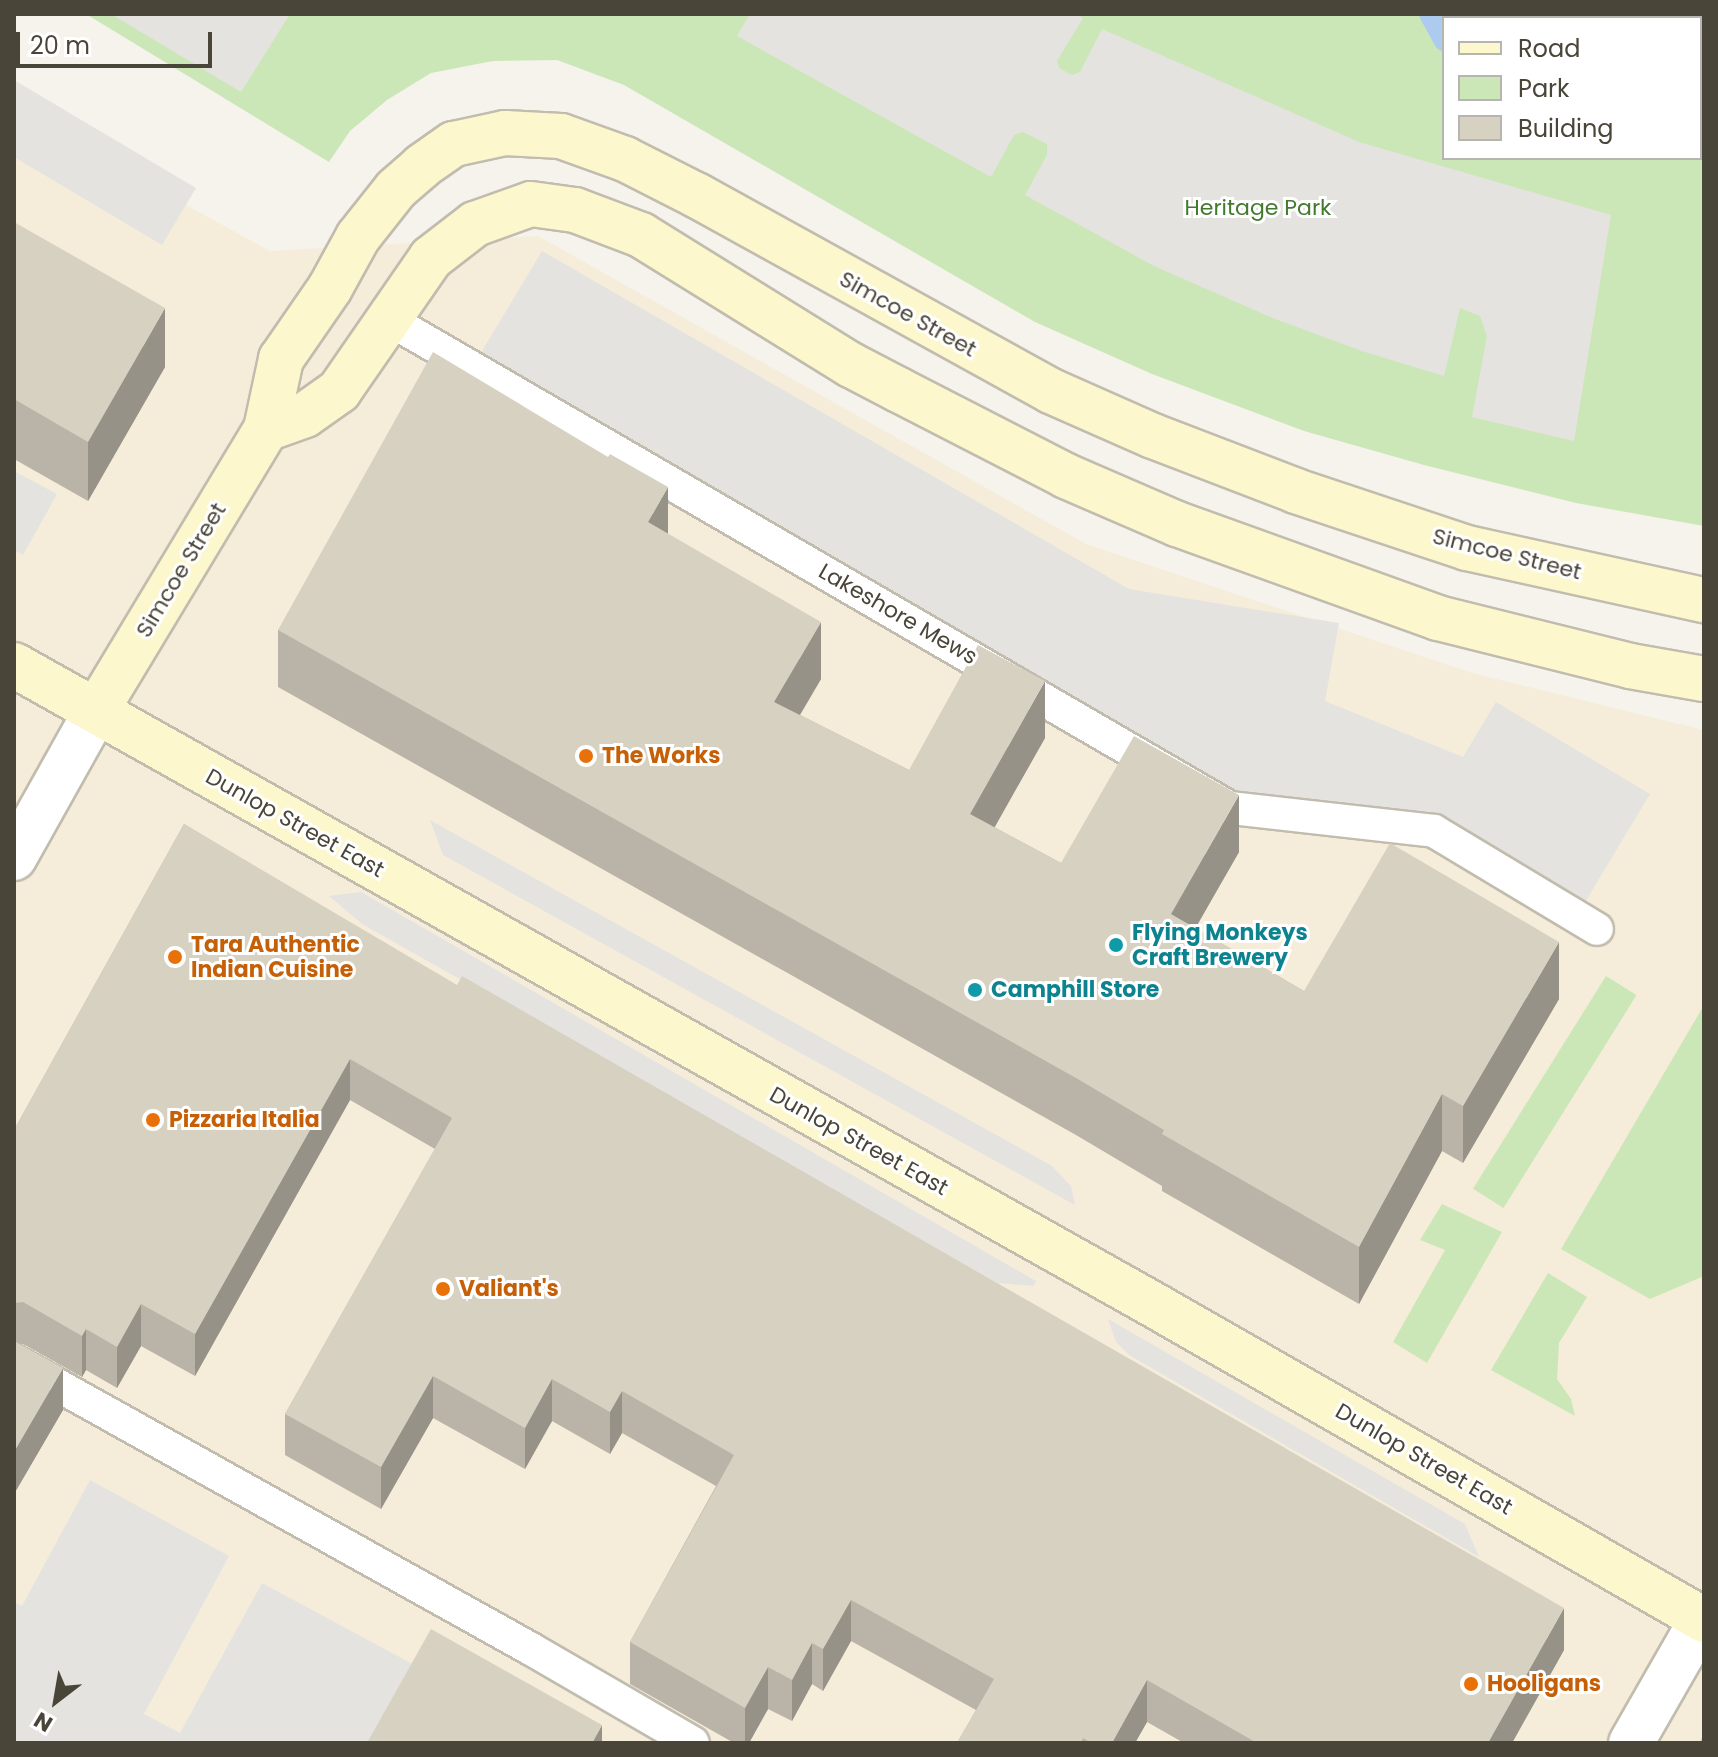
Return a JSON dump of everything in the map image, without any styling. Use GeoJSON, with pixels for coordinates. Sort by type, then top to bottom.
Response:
{"type":"FeatureCollection","features":[{"type":"Feature","properties":{"kind":"main road","name":"Simcoe Street"},"geometry":{"type":"LineString","coordinates":[[96,711],[266,429],[281,359],[330,288],[358,237],[396,189],[454,144],[505,133],[561,136],[625,159],[698,196],[1051,391],[1153,436],[1296,491],[1467,548],[1704,600]]}},
{"type":"Feature","properties":{"kind":"main road"},"geometry":{"type":"LineString","coordinates":[[266,429],[305,415],[339,391],[431,258],[475,224],[531,204],[575,210],[641,235],[851,365],[1066,476],[1177,524],[1438,618],[1630,666],[1704,679]]}},
{"type":"Feature","properties":{"kind":"main road","name":"Dunlop Street East"},"geometry":{"type":"LineString","coordinates":[[14,665],[1161,1309],[1703,1619]]}},
{"type":"Feature","properties":{"kind":"street"},"geometry":{"type":"LineString","coordinates":[[14,858],[96,711]]}},
{"type":"Feature","properties":{"kind":"street"},"geometry":{"type":"LineString","coordinates":[[1631,1743],[1703,1619]]}},
{"type":"Feature","properties":{"kind":"lane","name":"Lakeshore Mews"},"geometry":{"type":"LineString","coordinates":[[388,319],[1230,808],[1434,831],[1597,929]]}},
{"type":"Feature","properties":{"kind":"lane"},"geometry":{"type":"LineString","coordinates":[[14,1361],[490,1625],[693,1743]]}},
{"type":"Feature","properties":{"kind":"shaded area"},"geometry":{"type":"Polygon","coordinates":[[[111,14],[290,14],[241,92],[111,14]]]}},
{"type":"Feature","properties":{"kind":"shaded area"},"geometry":{"type":"Polygon","coordinates":[[[750,14],[1076,14],[1083,18],[1057,61],[1059,68],[1072,75],[1080,72],[1102,29],[1359,142],[1611,215],[1574,441],[1472,417],[1487,336],[1480,316],[1460,308],[1444,376],[1365,352],[1275,319],[1154,266],[1025,195],[1047,155],[1047,144],[1023,132],[1014,135],[991,177],[737,36],[750,14]]]}},
{"type":"Feature","properties":{"kind":"shaded area"},"geometry":{"type":"Polygon","coordinates":[[[14,80],[196,188],[162,245],[14,157],[14,80]]]}},
{"type":"Feature","properties":{"kind":"shaded area"},"geometry":{"type":"Polygon","coordinates":[[[14,111],[270,251],[538,236],[1086,544],[1472,673],[1704,730],[1704,1743],[14,1743],[14,111]]]}},
{"type":"Feature","properties":{"kind":"shaded area"},"geometry":{"type":"Polygon","coordinates":[[[542,251],[1129,589],[1339,623],[1325,701],[1463,757],[1496,702],[1650,794],[1581,909],[1439,823],[1232,801],[473,366],[542,251]]]}},
{"type":"Feature","properties":{"kind":"shaded area"},"geometry":{"type":"Polygon","coordinates":[[[14,471],[57,494],[23,555],[14,550],[14,471]]]}},
{"type":"Feature","properties":{"kind":"shaded area"},"geometry":{"type":"Polygon","coordinates":[[[430,820],[1052,1166],[1071,1186],[1075,1205],[443,855],[430,820]]]}},
{"type":"Feature","properties":{"kind":"shaded area"},"geometry":{"type":"Polygon","coordinates":[[[361,892],[1036,1281],[1034,1286],[998,1283],[362,924],[329,896],[361,892]]]}},
{"type":"Feature","properties":{"kind":"shaded area"},"geometry":{"type":"Polygon","coordinates":[[[1108,1319],[1465,1524],[1479,1557],[1129,1355],[1116,1342],[1108,1319]]]}},
{"type":"Feature","properties":{"kind":"shaded area"},"geometry":{"type":"Polygon","coordinates":[[[90,1480],[229,1556],[144,1714],[180,1733],[262,1583],[420,1668],[379,1743],[14,1743],[14,1602],[22,1606],[90,1480]]]}},
{"type":"Feature","properties":{"kind":"green space","name":"Heritage Park"},"geometry":{"type":"Polygon","coordinates":[[[86,14],[1704,14],[1704,526],[1576,503],[1424,465],[1304,431],[1152,374],[1035,322],[624,85],[557,60],[493,61],[431,73],[387,100],[350,131],[329,162],[86,14]]]}},
{"type":"Feature","properties":{"kind":"green space"},"geometry":{"type":"Polygon","coordinates":[[[1606,976],[1637,995],[1504,1208],[1473,1189],[1606,976]]]}},
{"type":"Feature","properties":{"kind":"green space"},"geometry":{"type":"Polygon","coordinates":[[[1704,1005],[1704,1276],[1650,1299],[1561,1249],[1704,1005]]]}},
{"type":"Feature","properties":{"kind":"green space"},"geometry":{"type":"Polygon","coordinates":[[[1442,1204],[1502,1232],[1427,1363],[1393,1342],[1445,1250],[1420,1240],[1442,1204]]]}},
{"type":"Feature","properties":{"kind":"green space"},"geometry":{"type":"Polygon","coordinates":[[[1548,1273],[1587,1297],[1559,1343],[1557,1379],[1571,1399],[1575,1416],[1491,1370],[1548,1273]]]}},
{"type":"Feature","properties":{"kind":"building"},"geometry":{"type":"Polygon","coordinates":[[[14,222],[165,308],[88,442],[14,399],[14,222]]]}},
{"type":"Feature","properties":{"kind":"building"},"geometry":{"type":"Polygon","coordinates":[[[433,352],[608,457],[610,454],[668,487],[648,522],[821,622],[774,702],[909,770],[978,645],[1045,681],[970,814],[1061,863],[1134,736],[1239,795],[1171,914],[1304,991],[1390,843],[1559,942],[1463,1106],[1442,1094],[1359,1247],[1162,1134],[1164,1130],[1076,1078],[278,630],[433,352]]]}},
{"type":"Feature","properties":{"kind":"building"},"geometry":{"type":"Polygon","coordinates":[[[184,824],[457,985],[462,976],[1564,1608],[1488,1743],[1257,1743],[1147,1680],[1112,1743],[1091,1743],[1083,1738],[1081,1743],[957,1743],[994,1679],[851,1600],[823,1649],[812,1643],[792,1680],[768,1667],[745,1708],[630,1642],[734,1455],[622,1391],[610,1412],[552,1379],[525,1428],[433,1376],[381,1467],[285,1414],[452,1118],[350,1059],[195,1334],[141,1304],[117,1347],[86,1329],[82,1336],[23,1302],[14,1303],[14,1130],[184,824]]]}},
{"type":"Feature","properties":{"kind":"building"},"geometry":{"type":"Polygon","coordinates":[[[14,1341],[63,1368],[14,1452],[14,1341]]]}},
{"type":"Feature","properties":{"kind":"building"},"geometry":{"type":"Polygon","coordinates":[[[431,1629],[602,1725],[592,1743],[367,1743],[431,1629]]]}},
{"type":"Feature","properties":{"kind":"waterway"},"geometry":{"type":"LineString","coordinates":[[1429,14],[1442,37]]}},
{"type":"Feature","properties":{"kind":"place","name":"The Works"},"geometry":{"type":"Point","coordinates":[586,756]}},
{"type":"Feature","properties":{"kind":"place","name":"Flying Monkeys Craft Brewery"},"geometry":{"type":"Point","coordinates":[1116,945]}},
{"type":"Feature","properties":{"kind":"place","name":"Tara Authentic Indian Cuisine"},"geometry":{"type":"Point","coordinates":[175,957]}},
{"type":"Feature","properties":{"kind":"place","name":"Camphill Store"},"geometry":{"type":"Point","coordinates":[975,990]}},
{"type":"Feature","properties":{"kind":"place","name":"Pizzaria Italia"},"geometry":{"type":"Point","coordinates":[153,1120]}},
{"type":"Feature","properties":{"kind":"place","name":"Valiant's"},"geometry":{"type":"Point","coordinates":[443,1289]}},
{"type":"Feature","properties":{"kind":"place","name":"Hooligans"},"geometry":{"type":"Point","coordinates":[1471,1684]}}]}
